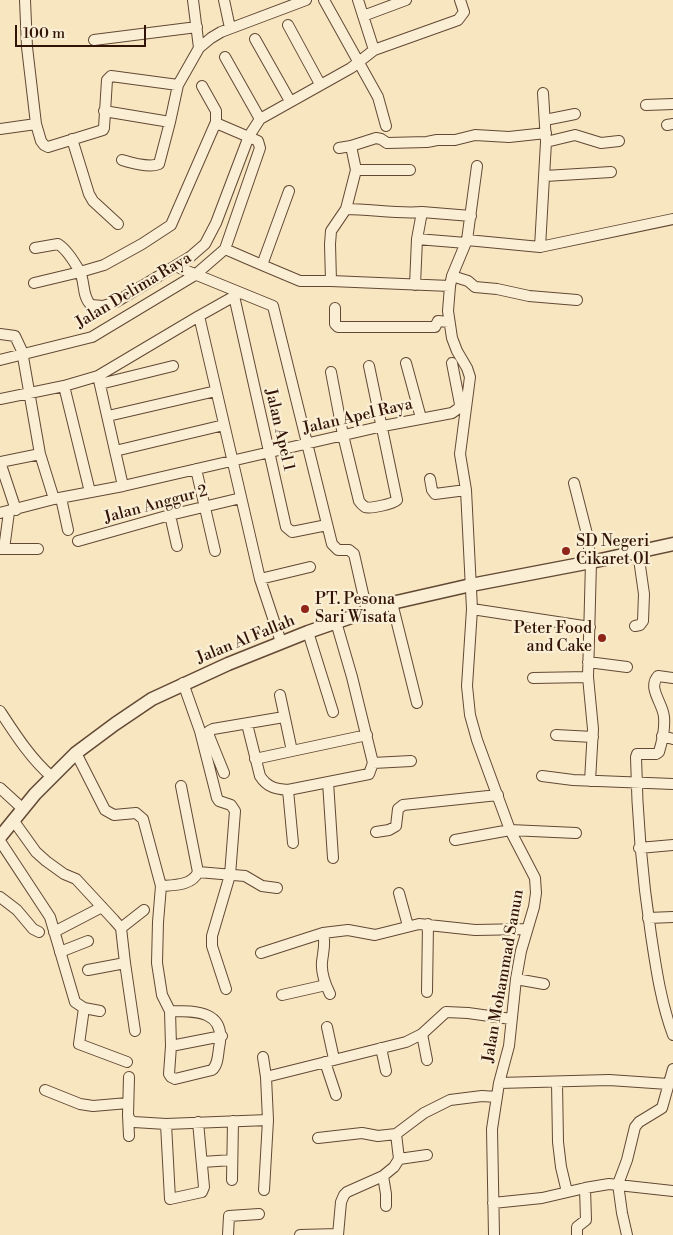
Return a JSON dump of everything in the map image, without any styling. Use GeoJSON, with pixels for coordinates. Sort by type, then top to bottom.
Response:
{"type":"FeatureCollection","features":[{"type":"Feature","properties":{"kind":"street"},"geometry":{"type":"LineString","coordinates":[[25,0],[27,47],[36,124],[44,146],[48,147],[103,130],[107,80],[111,76],[178,85]]}},
{"type":"Feature","properties":{"kind":"street"},"geometry":{"type":"LineString","coordinates":[[194,0],[199,48]]}},
{"type":"Feature","properties":{"kind":"street"},"geometry":{"type":"LineString","coordinates":[[224,0],[230,28]]}},
{"type":"Feature","properties":{"kind":"street"},"geometry":{"type":"LineString","coordinates":[[122,160],[146,165],[159,164],[178,85],[199,48],[211,38],[230,28],[306,0]]}},
{"type":"Feature","properties":{"kind":"street"},"geometry":{"type":"LineString","coordinates":[[324,0],[378,97],[386,126]]}},
{"type":"Feature","properties":{"kind":"street"},"geometry":{"type":"LineString","coordinates":[[358,0],[374,50]]}},
{"type":"Feature","properties":{"kind":"street"},"geometry":{"type":"LineString","coordinates":[[363,16],[406,0]]}},
{"type":"Feature","properties":{"kind":"street"},"geometry":{"type":"LineString","coordinates":[[35,248],[58,244],[63,247],[80,272],[88,303],[91,305],[103,306],[121,299],[198,251],[211,235],[260,119],[358,62],[374,50],[458,20],[464,12],[460,0]]}},
{"type":"Feature","properties":{"kind":"street"},"geometry":{"type":"LineString","coordinates":[[288,25],[320,84]]}},
{"type":"Feature","properties":{"kind":"street"},"geometry":{"type":"LineString","coordinates":[[94,40],[197,27]]}},
{"type":"Feature","properties":{"kind":"street"},"geometry":{"type":"LineString","coordinates":[[255,39],[290,101]]}},
{"type":"Feature","properties":{"kind":"street"},"geometry":{"type":"LineString","coordinates":[[225,57],[260,119]]}},
{"type":"Feature","properties":{"kind":"street"},"geometry":{"type":"LineString","coordinates":[[34,283],[104,265],[171,225],[216,123],[216,111],[202,86]]}},
{"type":"Feature","properties":{"kind":"street"},"geometry":{"type":"LineString","coordinates":[[540,248],[546,138],[543,93]]}},
{"type":"Feature","properties":{"kind":"street"},"geometry":{"type":"LineString","coordinates":[[646,105],[673,104]]}},
{"type":"Feature","properties":{"kind":"street"},"geometry":{"type":"LineString","coordinates":[[104,111],[170,122]]}},
{"type":"Feature","properties":{"kind":"street"},"geometry":{"type":"LineString","coordinates":[[545,120],[575,114]]}},
{"type":"Feature","properties":{"kind":"street"},"geometry":{"type":"LineString","coordinates":[[216,123],[253,138]]}},
{"type":"Feature","properties":{"kind":"street"},"geometry":{"type":"LineString","coordinates":[[0,129],[36,124]]}},
{"type":"Feature","properties":{"kind":"street"},"geometry":{"type":"LineString","coordinates":[[339,148],[376,138],[387,143],[427,142],[455,140],[475,135],[546,138],[575,135],[601,143],[619,141]]}},
{"type":"Feature","properties":{"kind":"street","name":"Jalan Delima Raya"},"geometry":{"type":"LineString","coordinates":[[0,360],[92,337],[195,275],[225,249],[260,150],[253,138]]}},
{"type":"Feature","properties":{"kind":"street"},"geometry":{"type":"LineString","coordinates":[[72,139],[89,194],[93,201],[118,224]]}},
{"type":"Feature","properties":{"kind":"street"},"geometry":{"type":"LineString","coordinates":[[331,281],[331,231],[346,209],[356,170],[351,146]]}},
{"type":"Feature","properties":{"kind":"street"},"geometry":{"type":"LineString","coordinates":[[451,281],[467,242],[477,166]]}},
{"type":"Feature","properties":{"kind":"street"},"geometry":{"type":"LineString","coordinates":[[356,170],[410,170]]}},
{"type":"Feature","properties":{"kind":"street"},"geometry":{"type":"LineString","coordinates":[[545,176],[611,172]]}},
{"type":"Feature","properties":{"kind":"street"},"geometry":{"type":"LineString","coordinates":[[262,264],[289,191]]}},
{"type":"Feature","properties":{"kind":"street"},"geometry":{"type":"LineString","coordinates":[[346,209],[471,216]]}},
{"type":"Feature","properties":{"kind":"street"},"geometry":{"type":"LineString","coordinates":[[415,285],[417,238],[422,212]]}},
{"type":"Feature","properties":{"kind":"street"},"geometry":{"type":"LineString","coordinates":[[417,238],[540,248],[673,220]]}},
{"type":"Feature","properties":{"kind":"street"},"geometry":{"type":"LineString","coordinates":[[225,249],[300,281],[415,285],[451,281],[469,282],[475,287],[497,289],[529,296],[577,300]]}},
{"type":"Feature","properties":{"kind":"street"},"geometry":{"type":"LineString","coordinates":[[175,266],[237,295],[273,306],[327,525],[335,549],[349,550],[354,554],[367,611]]}},
{"type":"Feature","properties":{"kind":"street","name":"Jalan Mohammad Sanun"},"geometry":{"type":"LineString","coordinates":[[451,281],[449,322],[457,352],[470,377],[460,454],[466,490],[472,609],[468,686],[470,715],[477,740],[510,830],[534,878],[536,893],[516,980],[508,1046],[499,1084],[492,1129],[494,1235]]}},
{"type":"Feature","properties":{"kind":"street"},"geometry":{"type":"LineString","coordinates":[[99,380],[199,316],[237,295]]}},
{"type":"Feature","properties":{"kind":"street","name":"Jalan Apel 1"},"geometry":{"type":"LineString","coordinates":[[237,295],[285,523],[289,530],[296,532],[327,525]]}},
{"type":"Feature","properties":{"kind":"street"},"geometry":{"type":"LineString","coordinates":[[335,308],[335,324],[338,326],[435,328],[438,321],[449,322]]}},
{"type":"Feature","properties":{"kind":"street"},"geometry":{"type":"LineString","coordinates":[[199,316],[261,576],[283,641]]}},
{"type":"Feature","properties":{"kind":"street"},"geometry":{"type":"LineString","coordinates":[[0,334],[15,336],[22,353],[40,454],[68,530]]}},
{"type":"Feature","properties":{"kind":"street"},"geometry":{"type":"LineString","coordinates":[[406,363],[421,418]]}},
{"type":"Feature","properties":{"kind":"street","name":"Jalan Apel Raya"},"geometry":{"type":"LineString","coordinates":[[8,512],[57,499],[123,486],[383,426],[452,413],[459,408],[459,400],[452,363]]}},
{"type":"Feature","properties":{"kind":"street"},"geometry":{"type":"LineString","coordinates":[[0,399],[173,366]]}},
{"type":"Feature","properties":{"kind":"street"},"geometry":{"type":"LineString","coordinates":[[331,372],[343,435],[359,501],[362,506],[367,508],[393,503],[397,500],[369,366]]}},
{"type":"Feature","properties":{"kind":"street"},"geometry":{"type":"LineString","coordinates":[[99,380],[123,486]]}},
{"type":"Feature","properties":{"kind":"street"},"geometry":{"type":"LineString","coordinates":[[64,386],[90,492]]}},
{"type":"Feature","properties":{"kind":"street"},"geometry":{"type":"LineString","coordinates":[[108,416],[216,391]]}},
{"type":"Feature","properties":{"kind":"street"},"geometry":{"type":"LineString","coordinates":[[115,451],[224,425]]}},
{"type":"Feature","properties":{"kind":"street"},"geometry":{"type":"LineString","coordinates":[[38,549],[2,549],[8,512],[0,462],[40,454]]}},
{"type":"Feature","properties":{"kind":"street"},"geometry":{"type":"LineString","coordinates":[[196,469],[215,551]]}},
{"type":"Feature","properties":{"kind":"street"},"geometry":{"type":"LineString","coordinates":[[430,479],[432,490],[435,494],[466,490]]}},
{"type":"Feature","properties":{"kind":"street"},"geometry":{"type":"LineString","coordinates":[[574,482],[587,534],[591,562],[588,677],[593,737],[590,781]]}},
{"type":"Feature","properties":{"kind":"street","name":"Jalan Anggur 2"},"geometry":{"type":"LineString","coordinates":[[78,541],[170,515],[241,498]]}},
{"type":"Feature","properties":{"kind":"street"},"geometry":{"type":"LineString","coordinates":[[170,515],[177,546]]}},
{"type":"Feature","properties":{"kind":"street","name":"Jalan Al Fallah"},"geometry":{"type":"LineString","coordinates":[[0,839],[13,820],[76,754],[152,699],[183,684],[283,641],[392,603],[673,544]]}},
{"type":"Feature","properties":{"kind":"street"},"geometry":{"type":"LineString","coordinates":[[635,626],[640,625],[644,621],[644,594],[638,552]]}},
{"type":"Feature","properties":{"kind":"street"},"geometry":{"type":"LineString","coordinates":[[261,576],[310,567]]}},
{"type":"Feature","properties":{"kind":"street"},"geometry":{"type":"LineString","coordinates":[[392,603],[417,704]]}},
{"type":"Feature","properties":{"kind":"street"},"geometry":{"type":"LineString","coordinates":[[472,609],[590,627]]}},
{"type":"Feature","properties":{"kind":"street"},"geometry":{"type":"LineString","coordinates":[[247,724],[260,776],[264,782],[276,789],[288,790],[366,776],[371,771],[373,763],[367,735],[336,622]]}},
{"type":"Feature","properties":{"kind":"street"},"geometry":{"type":"LineString","coordinates":[[308,632],[333,712]]}},
{"type":"Feature","properties":{"kind":"street"},"geometry":{"type":"LineString","coordinates":[[588,662],[627,667]]}},
{"type":"Feature","properties":{"kind":"street"},"geometry":{"type":"LineString","coordinates":[[673,678],[657,676],[654,684],[664,718],[660,750],[658,753],[636,756],[639,848],[648,918],[656,967],[673,1035]]}},
{"type":"Feature","properties":{"kind":"street"},"geometry":{"type":"LineString","coordinates":[[533,678],[588,677]]}},
{"type":"Feature","properties":{"kind":"street"},"geometry":{"type":"LineString","coordinates":[[183,684],[200,731],[217,798],[231,805],[235,811],[230,875],[212,936],[212,946],[226,989]]}},
{"type":"Feature","properties":{"kind":"street"},"geometry":{"type":"LineString","coordinates":[[280,695],[292,751]]}},
{"type":"Feature","properties":{"kind":"street"},"geometry":{"type":"LineString","coordinates":[[0,711],[11,729],[41,768],[52,777]]}},
{"type":"Feature","properties":{"kind":"street"},"geometry":{"type":"LineString","coordinates":[[224,773],[208,732],[213,729],[284,717]]}},
{"type":"Feature","properties":{"kind":"street"},"geometry":{"type":"LineString","coordinates":[[255,759],[367,735]]}},
{"type":"Feature","properties":{"kind":"street"},"geometry":{"type":"LineString","coordinates":[[556,735],[593,737]]}},
{"type":"Feature","properties":{"kind":"street"},"geometry":{"type":"LineString","coordinates":[[662,736],[673,739]]}},
{"type":"Feature","properties":{"kind":"street"},"geometry":{"type":"LineString","coordinates":[[76,754],[105,810],[114,815],[136,813],[142,817],[161,886],[158,922],[158,963],[162,995],[170,1011],[171,1046],[169,1074],[175,1079],[210,1071],[215,1068],[222,1036],[217,1023],[210,1016],[197,1011],[170,1011]]}},
{"type":"Feature","properties":{"kind":"street"},"geometry":{"type":"LineString","coordinates":[[373,763],[411,761]]}},
{"type":"Feature","properties":{"kind":"street"},"geometry":{"type":"LineString","coordinates":[[542,776],[636,784],[673,784]]}},
{"type":"Feature","properties":{"kind":"street"},"geometry":{"type":"LineString","coordinates":[[328,782],[333,858]]}},
{"type":"Feature","properties":{"kind":"street"},"geometry":{"type":"LineString","coordinates":[[161,886],[187,882],[196,877],[198,872],[181,786]]}},
{"type":"Feature","properties":{"kind":"street"},"geometry":{"type":"LineString","coordinates":[[0,788],[23,809]]}},
{"type":"Feature","properties":{"kind":"street"},"geometry":{"type":"LineString","coordinates":[[288,790],[293,843]]}},
{"type":"Feature","properties":{"kind":"street"},"geometry":{"type":"LineString","coordinates":[[376,832],[389,830],[396,826],[398,809],[403,805],[498,795]]}},
{"type":"Feature","properties":{"kind":"street"},"geometry":{"type":"LineString","coordinates":[[13,820],[36,852],[46,862],[64,874],[76,879],[120,928],[135,1031]]}},
{"type":"Feature","properties":{"kind":"street"},"geometry":{"type":"LineString","coordinates":[[454,840],[510,830],[576,833]]}},
{"type":"Feature","properties":{"kind":"street"},"geometry":{"type":"LineString","coordinates":[[0,839],[48,912],[75,1002],[84,1008],[100,1011]]}},
{"type":"Feature","properties":{"kind":"street"},"geometry":{"type":"LineString","coordinates":[[639,848],[673,845]]}},
{"type":"Feature","properties":{"kind":"street"},"geometry":{"type":"LineString","coordinates":[[198,872],[245,876],[262,886],[277,888]]}},
{"type":"Feature","properties":{"kind":"street"},"geometry":{"type":"LineString","coordinates":[[399,893],[408,926]]}},
{"type":"Feature","properties":{"kind":"street"},"geometry":{"type":"LineString","coordinates":[[0,897],[18,910],[33,929],[39,932]]}},
{"type":"Feature","properties":{"kind":"street"},"geometry":{"type":"LineString","coordinates":[[54,932],[102,907]]}},
{"type":"Feature","properties":{"kind":"street"},"geometry":{"type":"LineString","coordinates":[[120,928],[144,910]]}},
{"type":"Feature","properties":{"kind":"street"},"geometry":{"type":"LineString","coordinates":[[648,918],[673,917]]}},
{"type":"Feature","properties":{"kind":"street"},"geometry":{"type":"LineString","coordinates":[[261,953],[323,933],[348,930],[375,935],[419,924],[475,930],[527,929]]}},
{"type":"Feature","properties":{"kind":"street"},"geometry":{"type":"LineString","coordinates":[[427,992],[428,924]]}},
{"type":"Feature","properties":{"kind":"street"},"geometry":{"type":"LineString","coordinates":[[282,996],[328,989],[322,974],[321,964],[325,941],[323,933]]}},
{"type":"Feature","properties":{"kind":"street"},"geometry":{"type":"LineString","coordinates":[[60,952],[88,941]]}},
{"type":"Feature","properties":{"kind":"street"},"geometry":{"type":"LineString","coordinates":[[88,970],[125,963]]}},
{"type":"Feature","properties":{"kind":"street"},"geometry":{"type":"LineString","coordinates":[[516,980],[544,984]]}},
{"type":"Feature","properties":{"kind":"street"},"geometry":{"type":"LineString","coordinates":[[84,1008],[78,1044],[127,1062]]}},
{"type":"Feature","properties":{"kind":"street"},"geometry":{"type":"LineString","coordinates":[[266,1077],[406,1042],[422,1034],[446,1012],[511,1019]]}},
{"type":"Feature","properties":{"kind":"street"},"geometry":{"type":"LineString","coordinates":[[327,1027],[336,1095]]}},
{"type":"Feature","properties":{"kind":"street"},"geometry":{"type":"LineString","coordinates":[[422,1034],[427,1060]]}},
{"type":"Feature","properties":{"kind":"street"},"geometry":{"type":"LineString","coordinates":[[171,1046],[222,1036]]}},
{"type":"Feature","properties":{"kind":"street"},"geometry":{"type":"LineString","coordinates":[[381,1048],[386,1071]]}},
{"type":"Feature","properties":{"kind":"street"},"geometry":{"type":"LineString","coordinates":[[263,1057],[268,1120],[264,1190]]}},
{"type":"Feature","properties":{"kind":"street"},"geometry":{"type":"LineString","coordinates":[[627,1235],[618,1184],[627,1160],[635,1127],[639,1122],[662,1108],[673,1069]]}},
{"type":"Feature","properties":{"kind":"street"},"geometry":{"type":"LineString","coordinates":[[129,1077],[129,1136]]}},
{"type":"Feature","properties":{"kind":"street"},"geometry":{"type":"LineString","coordinates":[[499,1084],[609,1080],[668,1084]]}},
{"type":"Feature","properties":{"kind":"street"},"geometry":{"type":"LineString","coordinates":[[557,1083],[558,1142],[567,1192]]}},
{"type":"Feature","properties":{"kind":"street"},"geometry":{"type":"LineString","coordinates":[[45,1090],[80,1104],[93,1106],[128,1103]]}},
{"type":"Feature","properties":{"kind":"street"},"geometry":{"type":"LineString","coordinates":[[318,1138],[362,1133],[378,1136],[396,1134],[424,1113],[450,1100],[482,1096],[497,1097]]}},
{"type":"Feature","properties":{"kind":"street"},"geometry":{"type":"LineString","coordinates":[[128,1115],[130,1120],[139,1123],[166,1124],[268,1120]]}},
{"type":"Feature","properties":{"kind":"street"},"geometry":{"type":"LineString","coordinates":[[232,1180],[233,1121]]}},
{"type":"Feature","properties":{"kind":"street"},"geometry":{"type":"LineString","coordinates":[[166,1124],[166,1200],[202,1192],[204,1187],[198,1122]]}},
{"type":"Feature","properties":{"kind":"street"},"geometry":{"type":"LineString","coordinates":[[300,1235],[338,1234],[341,1202],[347,1192],[383,1176],[394,1167],[399,1159],[396,1134]]}},
{"type":"Feature","properties":{"kind":"street"},"geometry":{"type":"LineString","coordinates":[[399,1159],[427,1155]]}},
{"type":"Feature","properties":{"kind":"street"},"geometry":{"type":"LineString","coordinates":[[202,1162],[232,1160]]}},
{"type":"Feature","properties":{"kind":"street"},"geometry":{"type":"LineString","coordinates":[[383,1176],[386,1206]]}},
{"type":"Feature","properties":{"kind":"street"},"geometry":{"type":"LineString","coordinates":[[493,1203],[542,1198],[584,1188],[618,1184],[669,1191]]}},
{"type":"Feature","properties":{"kind":"street"},"geometry":{"type":"LineString","coordinates":[[578,1235],[578,1227],[586,1220],[584,1188]]}},
{"type":"Feature","properties":{"kind":"street"},"geometry":{"type":"LineString","coordinates":[[228,1235],[228,1216],[259,1214]]}},
{"type":"Feature","properties":{"kind":"place","name":"SD Negeri Cikaret 01"},"geometry":{"type":"Point","coordinates":[566,551]}},
{"type":"Feature","properties":{"kind":"place","name":"PT. Pesona Sari Wisata"},"geometry":{"type":"Point","coordinates":[305,609]}},
{"type":"Feature","properties":{"kind":"place","name":"Peter Food and Cake"},"geometry":{"type":"Point","coordinates":[602,638]}}]}
